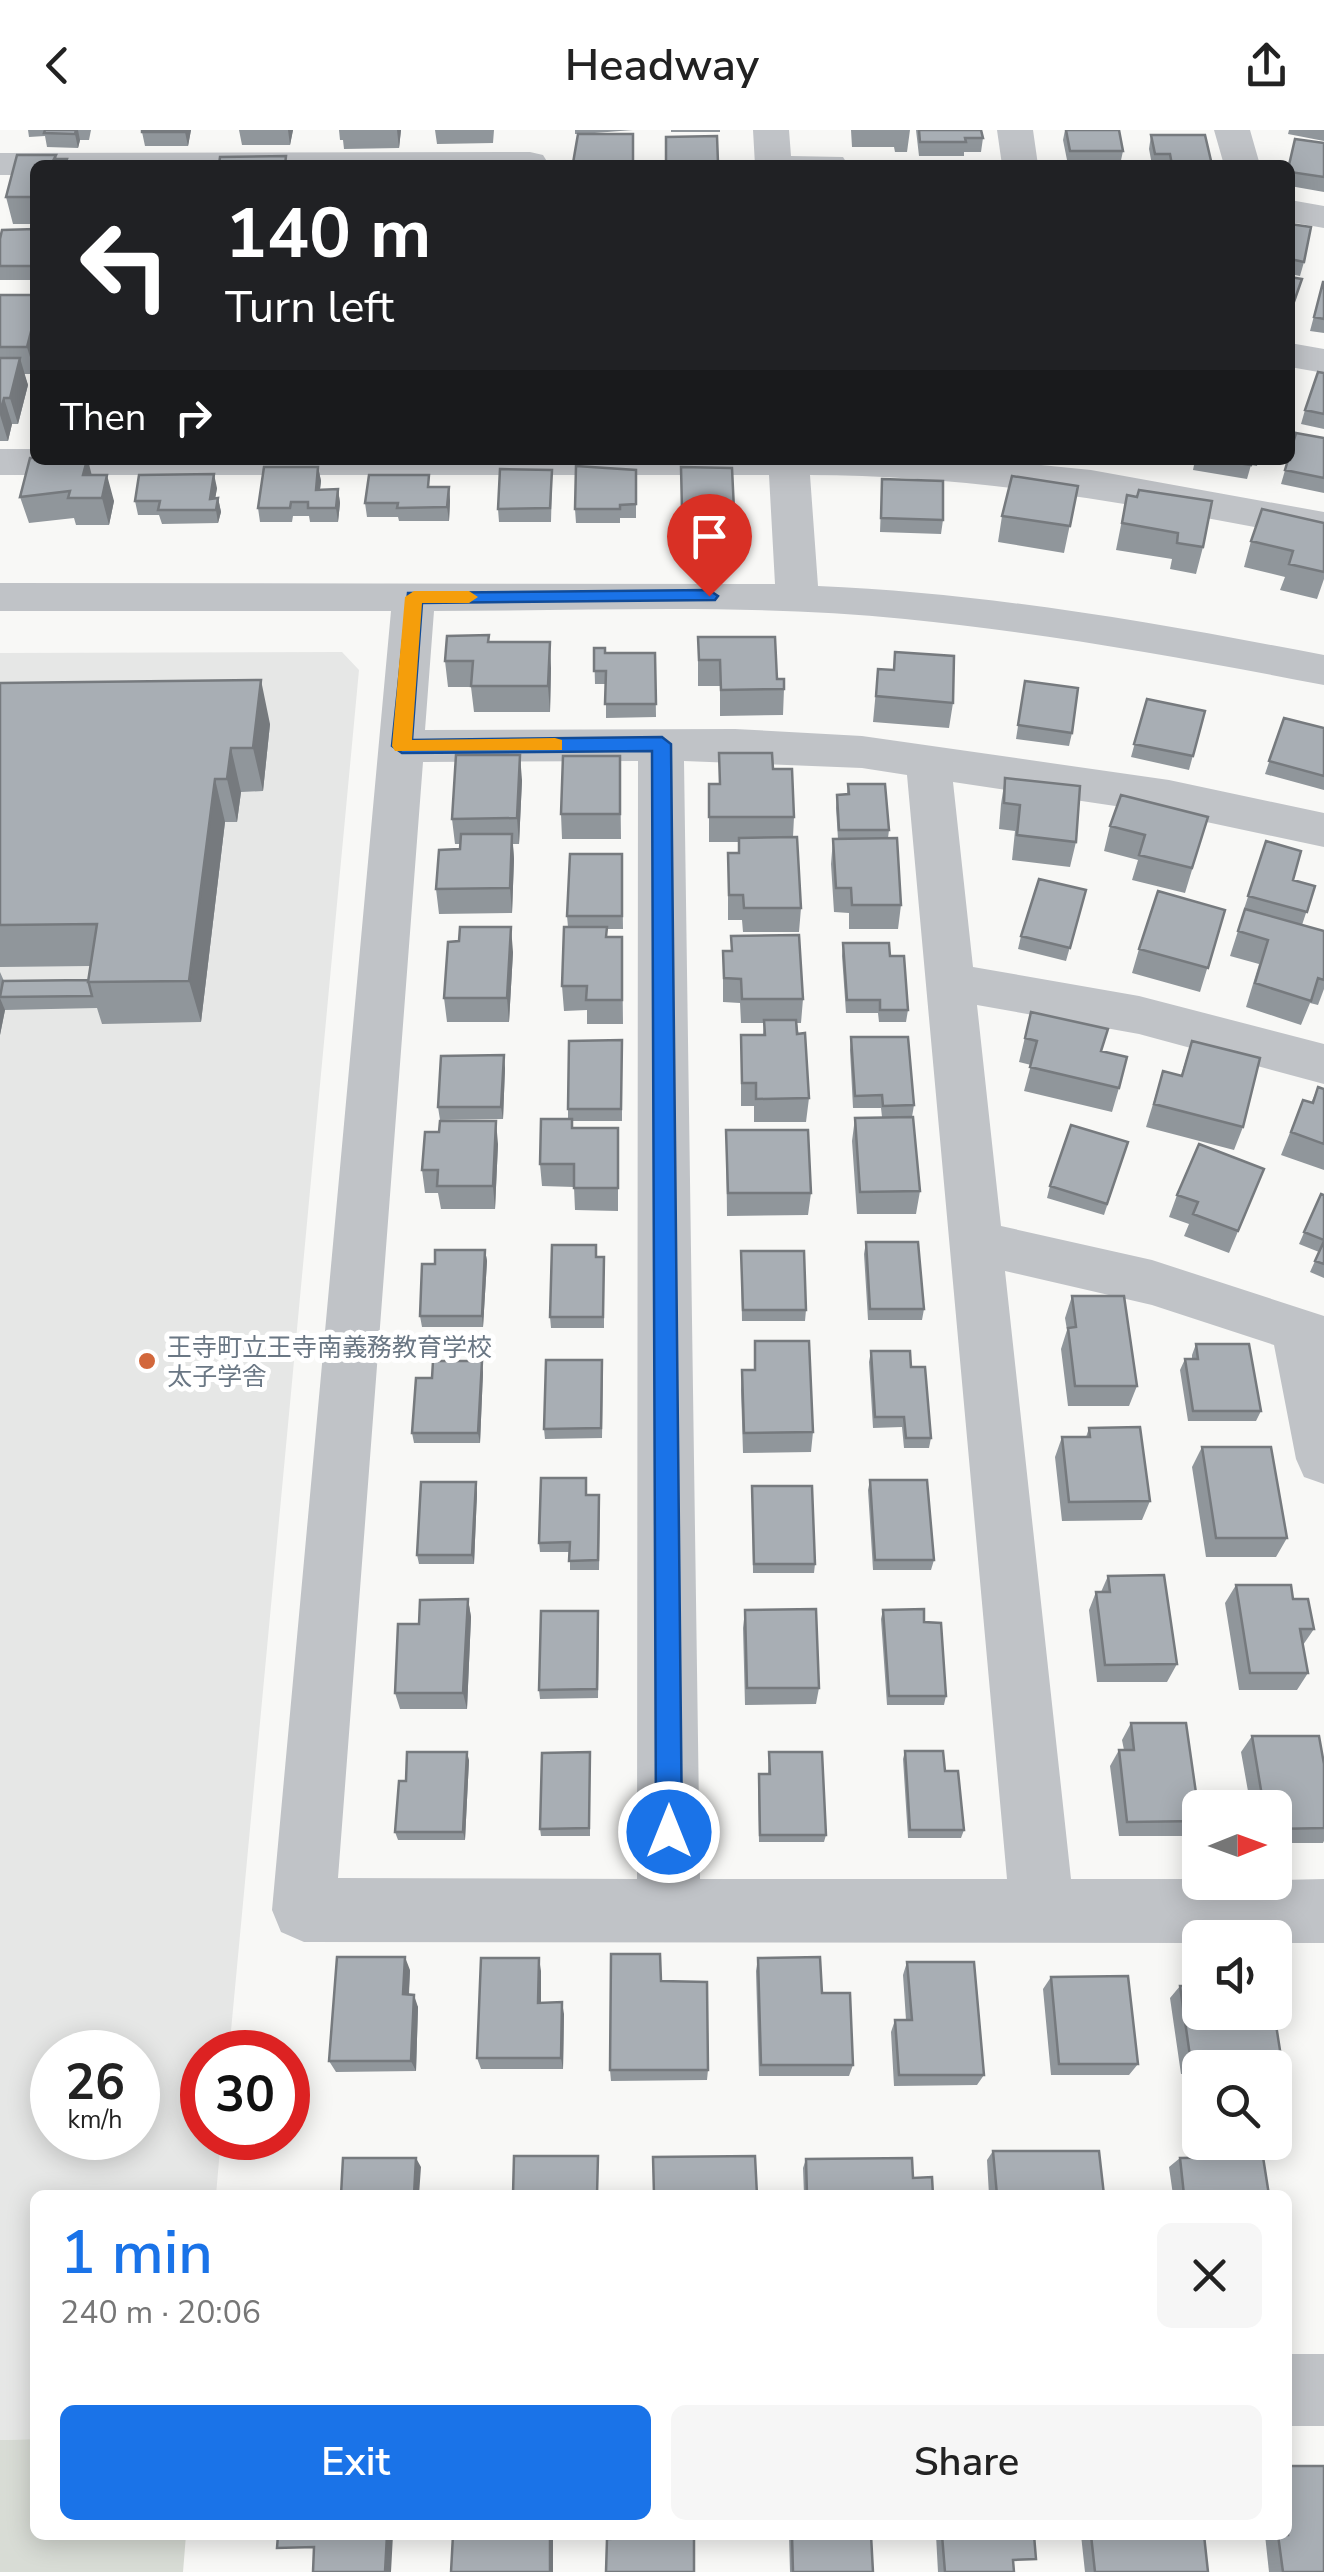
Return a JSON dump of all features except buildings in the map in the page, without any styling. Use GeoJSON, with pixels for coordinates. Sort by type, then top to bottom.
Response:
{"type":"FeatureCollection","features":[{"type":"Feature","properties":{"kind":"street"},"geometry":{"type":"LineString","coordinates":[[771,130],[773,160]]}},
{"type":"Feature","properties":{"kind":"street"},"geometry":{"type":"LineString","coordinates":[[1014,130],[1019,160]]}},
{"type":"Feature","properties":{"kind":"street"},"geometry":{"type":"LineString","coordinates":[[1232,130],[1241,160]]}},
{"type":"Feature","properties":{"kind":"street"},"geometry":{"type":"LineString","coordinates":[[193,160],[530,153]]}},
{"type":"Feature","properties":{"kind":"street"},"geometry":{"type":"LineString","coordinates":[[0,164],[30,163]]}},
{"type":"Feature","properties":{"kind":"street"},"geometry":{"type":"LineString","coordinates":[[1295,212],[1324,216]]}},
{"type":"Feature","properties":{"kind":"street"},"geometry":{"type":"LineString","coordinates":[[1295,356],[1324,361]]}},
{"type":"Feature","properties":{"kind":"street"},"geometry":{"type":"LineString","coordinates":[[0,462],[30,462]]}},
{"type":"Feature","properties":{"kind":"street"},"geometry":{"type":"LineString","coordinates":[[789,465],[797,599]]}},
{"type":"Feature","properties":{"kind":"street"},"geometry":{"type":"LineString","coordinates":[[889,465],[1091,483],[1324,526]]}},
{"type":"Feature","properties":{"kind":"street"},"geometry":{"type":"LineString","coordinates":[[0,597],[797,599],[1022,616],[1224,648],[1324,670]]}},
{"type":"Feature","properties":{"kind":"street"},"geometry":{"type":"LineString","coordinates":[[414,597],[304,1910],[1324,1911]]}},
{"type":"Feature","properties":{"kind":"street"},"geometry":{"type":"LineString","coordinates":[[402,746],[662,744],[807,748],[928,760],[1168,797],[1324,830]]}},
{"type":"Feature","properties":{"kind":"street"},"geometry":{"type":"LineString","coordinates":[[662,744],[669,1910]]}},
{"type":"Feature","properties":{"kind":"street"},"geometry":{"type":"LineString","coordinates":[[928,760],[1042,1911]]}},
{"type":"Feature","properties":{"kind":"street"},"geometry":{"type":"LineString","coordinates":[[950,982],[1108,1009],[1324,1064]]}},
{"type":"Feature","properties":{"kind":"street"},"geometry":{"type":"LineString","coordinates":[[976,1243],[1070,1260],[1160,1283],[1234,1304],[1312,1335],[1324,1460]]}},
{"type":"Feature","properties":{"kind":"street"},"geometry":{"type":"LineString","coordinates":[[1292,2390],[1324,2390]]}},
{"type":"Feature","properties":{"kind":"shaded area","name":"王寺町立王寺南義務教育学校 太子学舎"},"geometry":{"type":"Polygon","coordinates":[[[342,652],[359,670],[231,2030],[180,2030],[180,2160],[219,2160],[216,2190],[30,2190],[30,2439],[0,2440],[0,653],[342,652]]]}},
{"type":"Feature","properties":{"kind":"shaded area"},"geometry":{"type":"Polygon","coordinates":[[[30,2439],[30,2540],[186,2540],[183,2572],[0,2572],[0,2440],[30,2439]]]}},
{"type":"Feature","properties":{"kind":"slow traffic"},"geometry":{"type":"LineString","coordinates":[[469,597],[414,597],[402,746],[555,745]]}},
{"type":"Feature","properties":{"kind":"place","name":"王寺町立王寺南義務教育学校 太子学舎"},"geometry":{"type":"Point","coordinates":[147,1361]}},
{"type":"Feature","properties":{"kind":"route"},"geometry":{"type":"LineString","coordinates":[[669,1832],[662,744],[402,746],[414,597],[709,596]]}}]}
